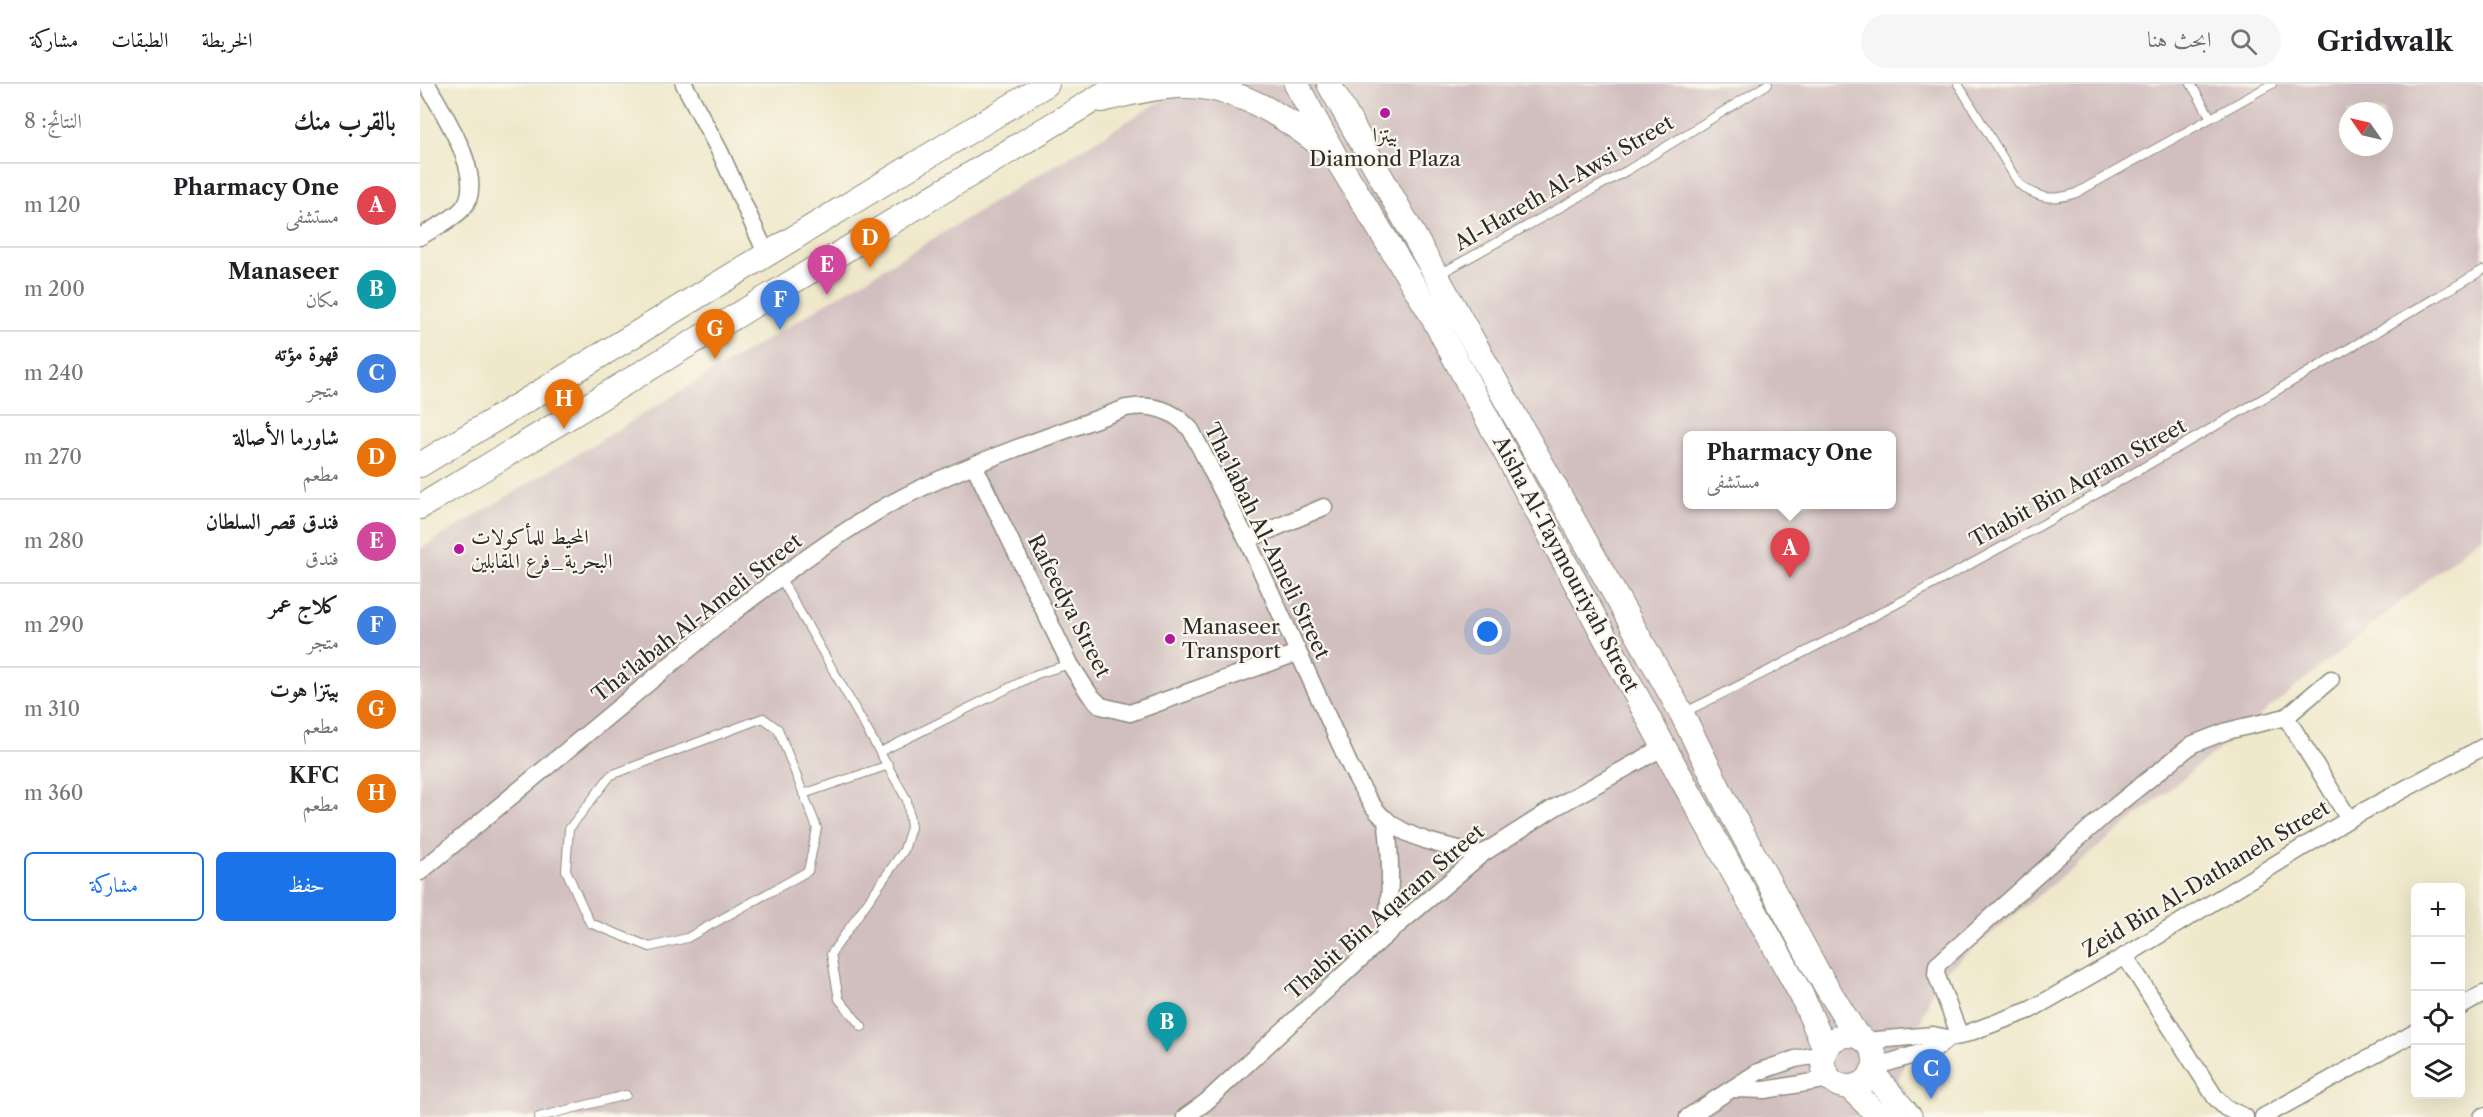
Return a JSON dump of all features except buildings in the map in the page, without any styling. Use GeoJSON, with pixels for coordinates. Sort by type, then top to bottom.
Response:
{"type":"FeatureCollection","features":[{"type":"Feature","properties":{"kind":"street"},"geometry":{"type":"LineString","coordinates":[[420,237],[462,210],[470,197],[467,164],[427,84]]}},
{"type":"Feature","properties":{"kind":"street"},"geometry":{"type":"LineString","coordinates":[[684,84],[720,152],[766,253]]}},
{"type":"Feature","properties":{"kind":"street"},"geometry":{"type":"LineString","coordinates":[[420,465],[1047,84]]}},
{"type":"Feature","properties":{"kind":"street"},"geometry":{"type":"LineString","coordinates":[[420,507],[1120,84]]}},
{"type":"Feature","properties":{"kind":"street","name":"Aisha Al-Taymouriyah Street"},"geometry":{"type":"LineString","coordinates":[[1296,84],[1336,158],[1430,312],[1664,747],[1802,996],[1824,1052]]}},
{"type":"Feature","properties":{"kind":"street"},"geometry":{"type":"LineString","coordinates":[[1088,103],[1179,86],[1207,88],[1246,99],[1268,110],[1297,127],[1336,158]]}},
{"type":"Feature","properties":{"kind":"street","name":"Aisha Al-Taymouriyah Street"},"geometry":{"type":"LineString","coordinates":[[1335,90],[1682,714],[1818,973],[1861,1039]]}},
{"type":"Feature","properties":{"kind":"street","name":"Tha‘labah Al-Ameli Street"},"geometry":{"type":"LineString","coordinates":[[420,872],[680,655],[780,576],[889,505],[974,465],[1126,408],[1141,405],[1161,408],[1180,417],[1191,430],[1246,540],[1350,766],[1370,800],[1386,819],[1429,842],[1482,854]]}},
{"type":"Feature","properties":{"kind":"street","name":"Rafeedya Street"},"geometry":{"type":"LineString","coordinates":[[974,465],[1070,664],[1090,695],[1101,706],[1130,713],[1297,653]]}},
{"type":"Feature","properties":{"kind":"street"},"geometry":{"type":"LineString","coordinates":[[1246,540],[1324,507]]}},
{"type":"Feature","properties":{"kind":"street"},"geometry":{"type":"LineString","coordinates":[[1954,1037],[1936,974],[1937,965],[1942,959],[2108,812],[2193,744],[2227,731],[2286,717],[2331,679]]}},
{"type":"Feature","properties":{"kind":"street"},"geometry":{"type":"LineString","coordinates":[[2286,717],[2349,819]]}},
{"type":"Feature","properties":{"kind":"street","name":"Thabit Bin Aqaram Street"},"geometry":{"type":"LineString","coordinates":[[1185,1117],[1206,1102],[1384,937],[1482,854],[1524,825],[1664,747]]}},
{"type":"Feature","properties":{"kind":"street","name":"Zeid Bin Al-Dathaneh Street"},"geometry":{"type":"LineString","coordinates":[[1873,1070],[1937,1048],[1954,1037],[2030,1010],[2125,956],[2349,819],[2483,747]]}},
{"type":"Feature","properties":{"kind":"street"},"geometry":{"type":"LineString","coordinates":[[1384,937],[1391,897],[1391,855],[1386,819]]}},
{"type":"Feature","properties":{"kind":"street"},"geometry":{"type":"LineString","coordinates":[[2125,956],[2215,1097],[2226,1108],[2245,1117]]}},
{"type":"Feature","properties":{"kind":"street"},"geometry":{"type":"LineString","coordinates":[[2465,1004],[2483,994]]}},
{"type":"Feature","properties":{"kind":"street"},"geometry":{"type":"LineString","coordinates":[[2263,1117],[2411,1034]]}},
{"type":"Feature","properties":{"kind":"street"},"geometry":{"type":"LineString","coordinates":[[1880,1117],[1823,1067],[1824,1052],[1834,1040],[1845,1035],[1861,1039],[1871,1048],[1873,1070],[1910,1117]]}},
{"type":"Feature","properties":{"kind":"street","name":"Zeid Bin Al-Dathaneh Street"},"geometry":{"type":"LineString","coordinates":[[1861,1039],[1933,1035],[1954,1037]]}},
{"type":"Feature","properties":{"kind":"street"},"geometry":{"type":"LineString","coordinates":[[1688,1117],[1758,1072],[1824,1052]]}},
{"type":"Feature","properties":{"kind":"street"},"geometry":{"type":"LineString","coordinates":[[1734,1089],[1765,1090],[1839,1083],[1858,1085],[1873,1070]]}},
{"type":"Feature","properties":{"kind":"lane","name":"Al-Hareth Al-Awsi Street"},"geometry":{"type":"LineString","coordinates":[[1438,275],[1628,170],[1768,84]]}},
{"type":"Feature","properties":{"kind":"lane"},"geometry":{"type":"LineString","coordinates":[[1958,84],[2019,184],[2030,193],[2046,199],[2062,198],[2076,193],[2272,84]]}},
{"type":"Feature","properties":{"kind":"lane"},"geometry":{"type":"LineString","coordinates":[[2191,84],[2211,118]]}},
{"type":"Feature","properties":{"kind":"lane","name":"Thabit Bin Aqram Street"},"geometry":{"type":"LineString","coordinates":[[1682,714],[1767,672],[2157,461],[2483,270]]}},
{"type":"Feature","properties":{"kind":"lane"},"geometry":{"type":"LineString","coordinates":[[780,576],[907,800],[911,827],[904,850],[891,872],[831,954],[839,999],[862,1027]]}},
{"type":"Feature","properties":{"kind":"lane"},"geometry":{"type":"LineString","coordinates":[[880,752],[1037,674],[1070,664]]}},
{"type":"Feature","properties":{"kind":"lane"},"geometry":{"type":"LineString","coordinates":[[763,718],[778,729],[803,794],[817,828],[808,871],[687,938],[650,946],[590,923],[566,870],[569,829],[611,775],[763,718]]}},
{"type":"Feature","properties":{"kind":"lane"},"geometry":{"type":"LineString","coordinates":[[803,794],[889,765]]}},
{"type":"Feature","properties":{"kind":"lane"},"geometry":{"type":"LineString","coordinates":[[540,1117],[626,1095]]}},
{"type":"Feature","properties":{"kind":"shaded area"},"geometry":{"type":"Polygon","coordinates":[[[1189,84],[2483,84],[2483,535],[1938,977],[1898,1080],[1920,1117],[420,1117],[420,549],[1189,84]]]}},
{"type":"Feature","properties":{"kind":"place","name":"بيتزا Diamond Plaza"},"geometry":{"type":"Point","coordinates":[1385,113]}},
{"type":"Feature","properties":{"kind":"place","name":"شاورما الأصالة"},"geometry":{"type":"Point","coordinates":[870,268]}},
{"type":"Feature","properties":{"kind":"place","name":"فندق قصر السلطان"},"geometry":{"type":"Point","coordinates":[827,295]}},
{"type":"Feature","properties":{"kind":"place","name":"كلاج عمر"},"geometry":{"type":"Point","coordinates":[780,330]}},
{"type":"Feature","properties":{"kind":"place","name":"بيتزا هوت"},"geometry":{"type":"Point","coordinates":[715,359]}},
{"type":"Feature","properties":{"kind":"place","name":"KFC"},"geometry":{"type":"Point","coordinates":[564,429]}},
{"type":"Feature","properties":{"kind":"place","name":"المحيط للمأكولات البحرية_فرع المقابلين"},"geometry":{"type":"Point","coordinates":[459,549]}},
{"type":"Feature","properties":{"kind":"place","name":"Pharmacy One"},"geometry":{"type":"Point","coordinates":[1790,578]}},
{"type":"Feature","properties":{"kind":"place","name":"Manaseer Transport"},"geometry":{"type":"Point","coordinates":[1170,639]}},
{"type":"Feature","properties":{"kind":"place","name":"Manaseer"},"geometry":{"type":"Point","coordinates":[1167,1052]}},
{"type":"Feature","properties":{"kind":"place","name":"قهوة مؤته"},"geometry":{"type":"Point","coordinates":[1931,1099]}}]}
